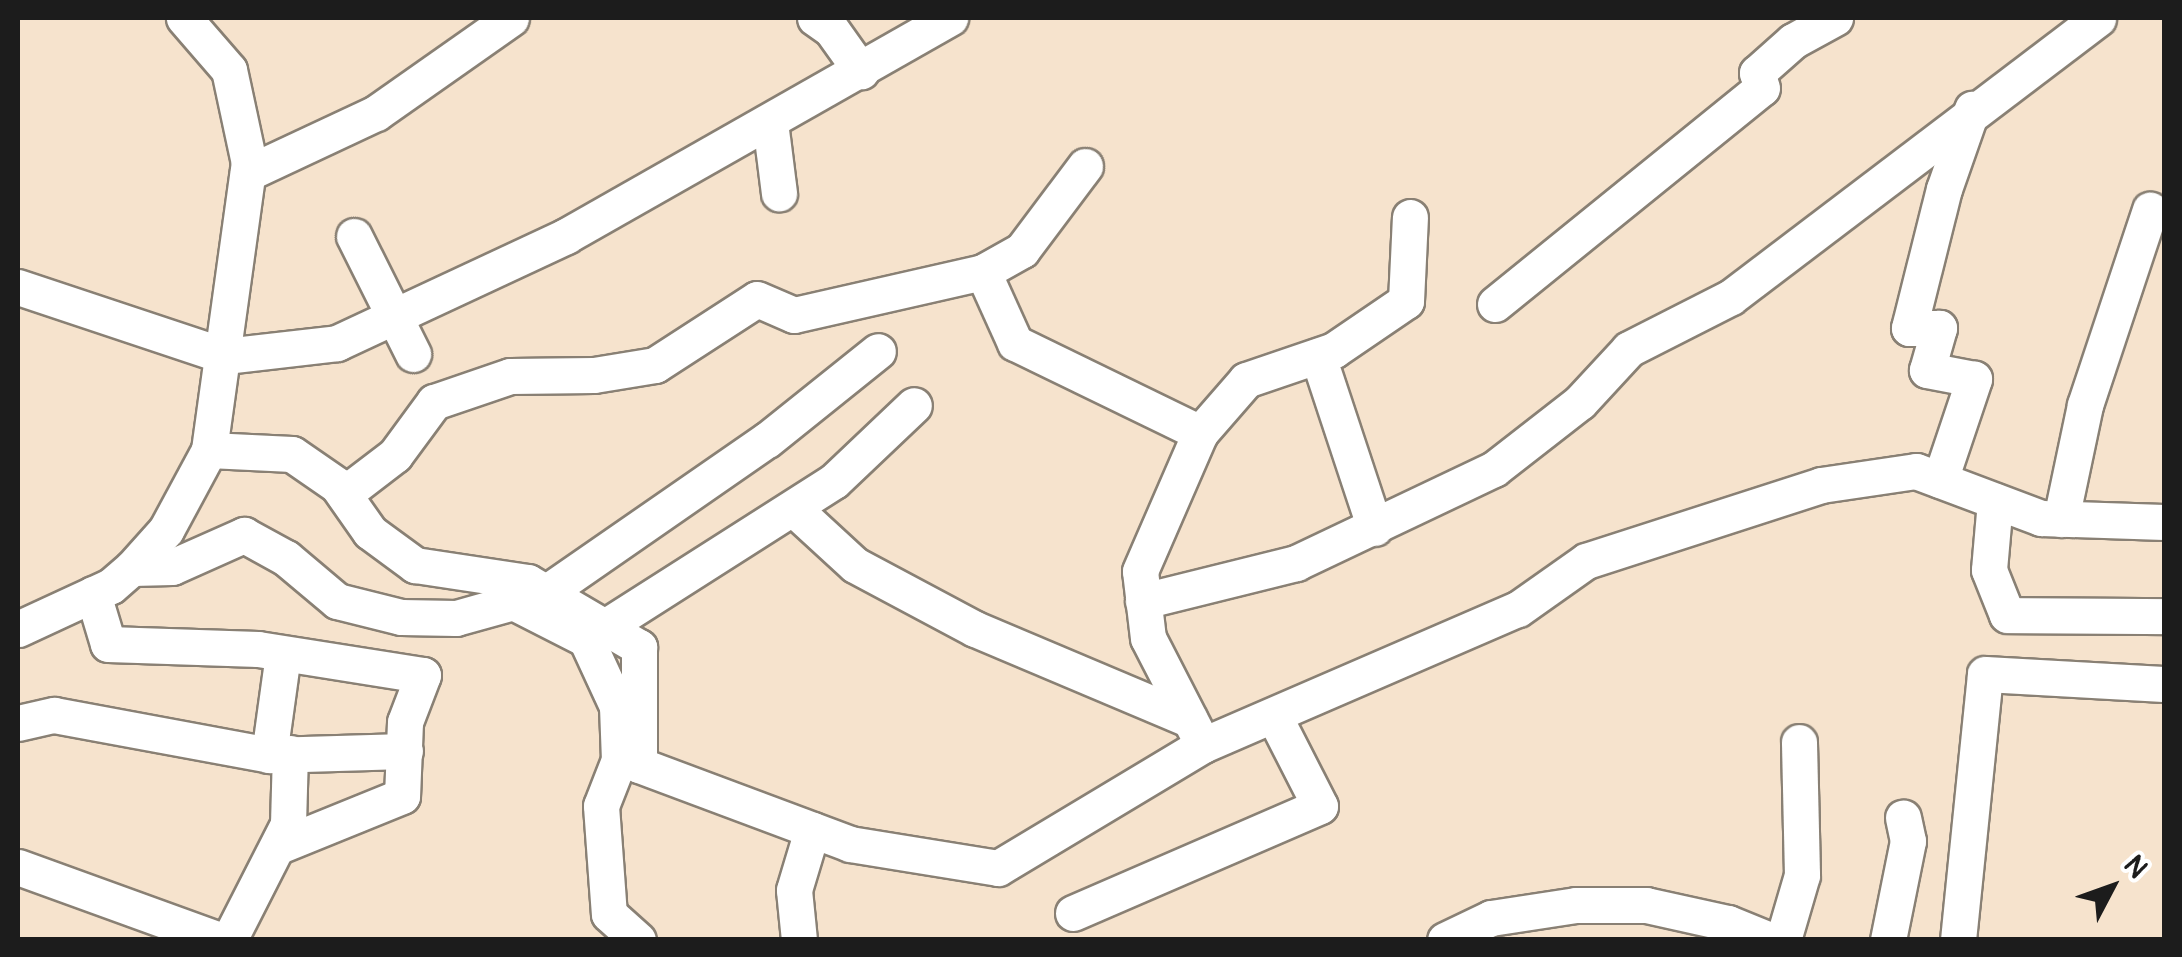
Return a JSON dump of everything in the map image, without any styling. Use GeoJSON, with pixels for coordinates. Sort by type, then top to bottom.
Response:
{"type":"FeatureCollection","features":[{"type":"Feature","properties":{"kind":"street"},"geometry":{"type":"LineString","coordinates":[[18,629],[93,594],[132,568],[166,530],[209,450],[248,173],[230,70],[184,18]]}},
{"type":"Feature","properties":{"kind":"street"},"geometry":{"type":"LineString","coordinates":[[248,173],[376,113],[511,18]]}},
{"type":"Feature","properties":{"kind":"street"},"geometry":{"type":"LineString","coordinates":[[815,18],[831,28],[861,72]]}},
{"type":"Feature","properties":{"kind":"street"},"geometry":{"type":"LineString","coordinates":[[18,286],[225,356],[337,343],[566,236],[861,72],[950,18]]}},
{"type":"Feature","properties":{"kind":"street"},"geometry":{"type":"LineString","coordinates":[[1495,304],[1762,88],[1757,72],[1793,41],[1835,18]]}},
{"type":"Feature","properties":{"kind":"street"},"geometry":{"type":"LineString","coordinates":[[1143,601],[1296,563],[1494,470],[1580,402],[1629,349],[1730,298],[1972,109],[2098,18]]}},
{"type":"Feature","properties":{"kind":"street"},"geometry":{"type":"LineString","coordinates":[[1940,480],[1974,379],[1928,370],[1939,328],[1909,328],[1944,189],[1972,109]]}},
{"type":"Feature","properties":{"kind":"street"},"geometry":{"type":"LineString","coordinates":[[770,122],[779,192]]}},
{"type":"Feature","properties":{"kind":"street"},"geometry":{"type":"LineString","coordinates":[[344,494],[395,455],[434,402],[510,376],[594,376],[655,366],[757,299],[794,315],[984,272],[1022,250],[1085,166]]}},
{"type":"Feature","properties":{"kind":"street"},"geometry":{"type":"LineString","coordinates":[[2061,519],[2084,405],[2150,210]]}},
{"type":"Feature","properties":{"kind":"street"},"geometry":{"type":"LineString","coordinates":[[1196,732],[1148,638],[1140,571],[1200,434],[1246,380],[1318,356],[1406,301],[1410,217]]}},
{"type":"Feature","properties":{"kind":"street"},"geometry":{"type":"LineString","coordinates":[[354,236],[413,354]]}},
{"type":"Feature","properties":{"kind":"street"},"geometry":{"type":"LineString","coordinates":[[984,272],[1014,342],[1200,434]]}},
{"type":"Feature","properties":{"kind":"street"},"geometry":{"type":"LineString","coordinates":[[550,590],[780,430],[878,351]]}},
{"type":"Feature","properties":{"kind":"street"},"geometry":{"type":"LineString","coordinates":[[1318,356],[1375,528]]}},
{"type":"Feature","properties":{"kind":"street"},"geometry":{"type":"LineString","coordinates":[[597,634],[834,481],[914,406]]}},
{"type":"Feature","properties":{"kind":"street"},"geometry":{"type":"LineString","coordinates":[[209,450],[292,454],[344,494],[370,532],[416,565],[550,590],[597,634],[616,706],[619,760],[601,806],[606,898],[609,914],[638,940]]}},
{"type":"Feature","properties":{"kind":"street"},"geometry":{"type":"LineString","coordinates":[[132,568],[172,567],[244,535],[286,558],[337,601],[400,617],[456,618],[513,602],[638,648],[639,765],[850,844],[998,868],[1196,732],[1274,716],[1518,610],[1586,561],[1822,485],[1916,471],[1995,501],[2061,519],[2164,522]]}},
{"type":"Feature","properties":{"kind":"street"},"geometry":{"type":"LineString","coordinates":[[1995,501],[1989,570],[2007,615],[2164,616]]}},
{"type":"Feature","properties":{"kind":"street"},"geometry":{"type":"LineString","coordinates":[[793,508],[854,565],[975,628],[1196,732]]}},
{"type":"Feature","properties":{"kind":"street"},"geometry":{"type":"LineString","coordinates":[[93,594],[108,644],[283,654],[423,675],[406,722],[402,796],[279,846]]}},
{"type":"Feature","properties":{"kind":"street"},"geometry":{"type":"LineString","coordinates":[[229,940],[288,824],[279,754],[283,654]]}},
{"type":"Feature","properties":{"kind":"street"},"geometry":{"type":"LineString","coordinates":[[1958,940],[1985,674],[2164,684]]}},
{"type":"Feature","properties":{"kind":"street"},"geometry":{"type":"LineString","coordinates":[[18,723],[54,715],[279,754],[405,751]]}},
{"type":"Feature","properties":{"kind":"street"},"geometry":{"type":"LineString","coordinates":[[1073,912],[1320,806],[1274,716]]}},
{"type":"Feature","properties":{"kind":"street"},"geometry":{"type":"LineString","coordinates":[[1783,940],[1802,875],[1799,742]]}},
{"type":"Feature","properties":{"kind":"street"},"geometry":{"type":"LineString","coordinates":[[1888,940],[1908,841],[1903,818]]}},
{"type":"Feature","properties":{"kind":"street"},"geometry":{"type":"LineString","coordinates":[[799,940],[794,890],[812,830]]}},
{"type":"Feature","properties":{"kind":"street"},"geometry":{"type":"LineString","coordinates":[[18,867],[220,940]]}},
{"type":"Feature","properties":{"kind":"street"},"geometry":{"type":"LineString","coordinates":[[1444,940],[1491,918],[1576,905],[1646,905],[1770,940]]}}]}
